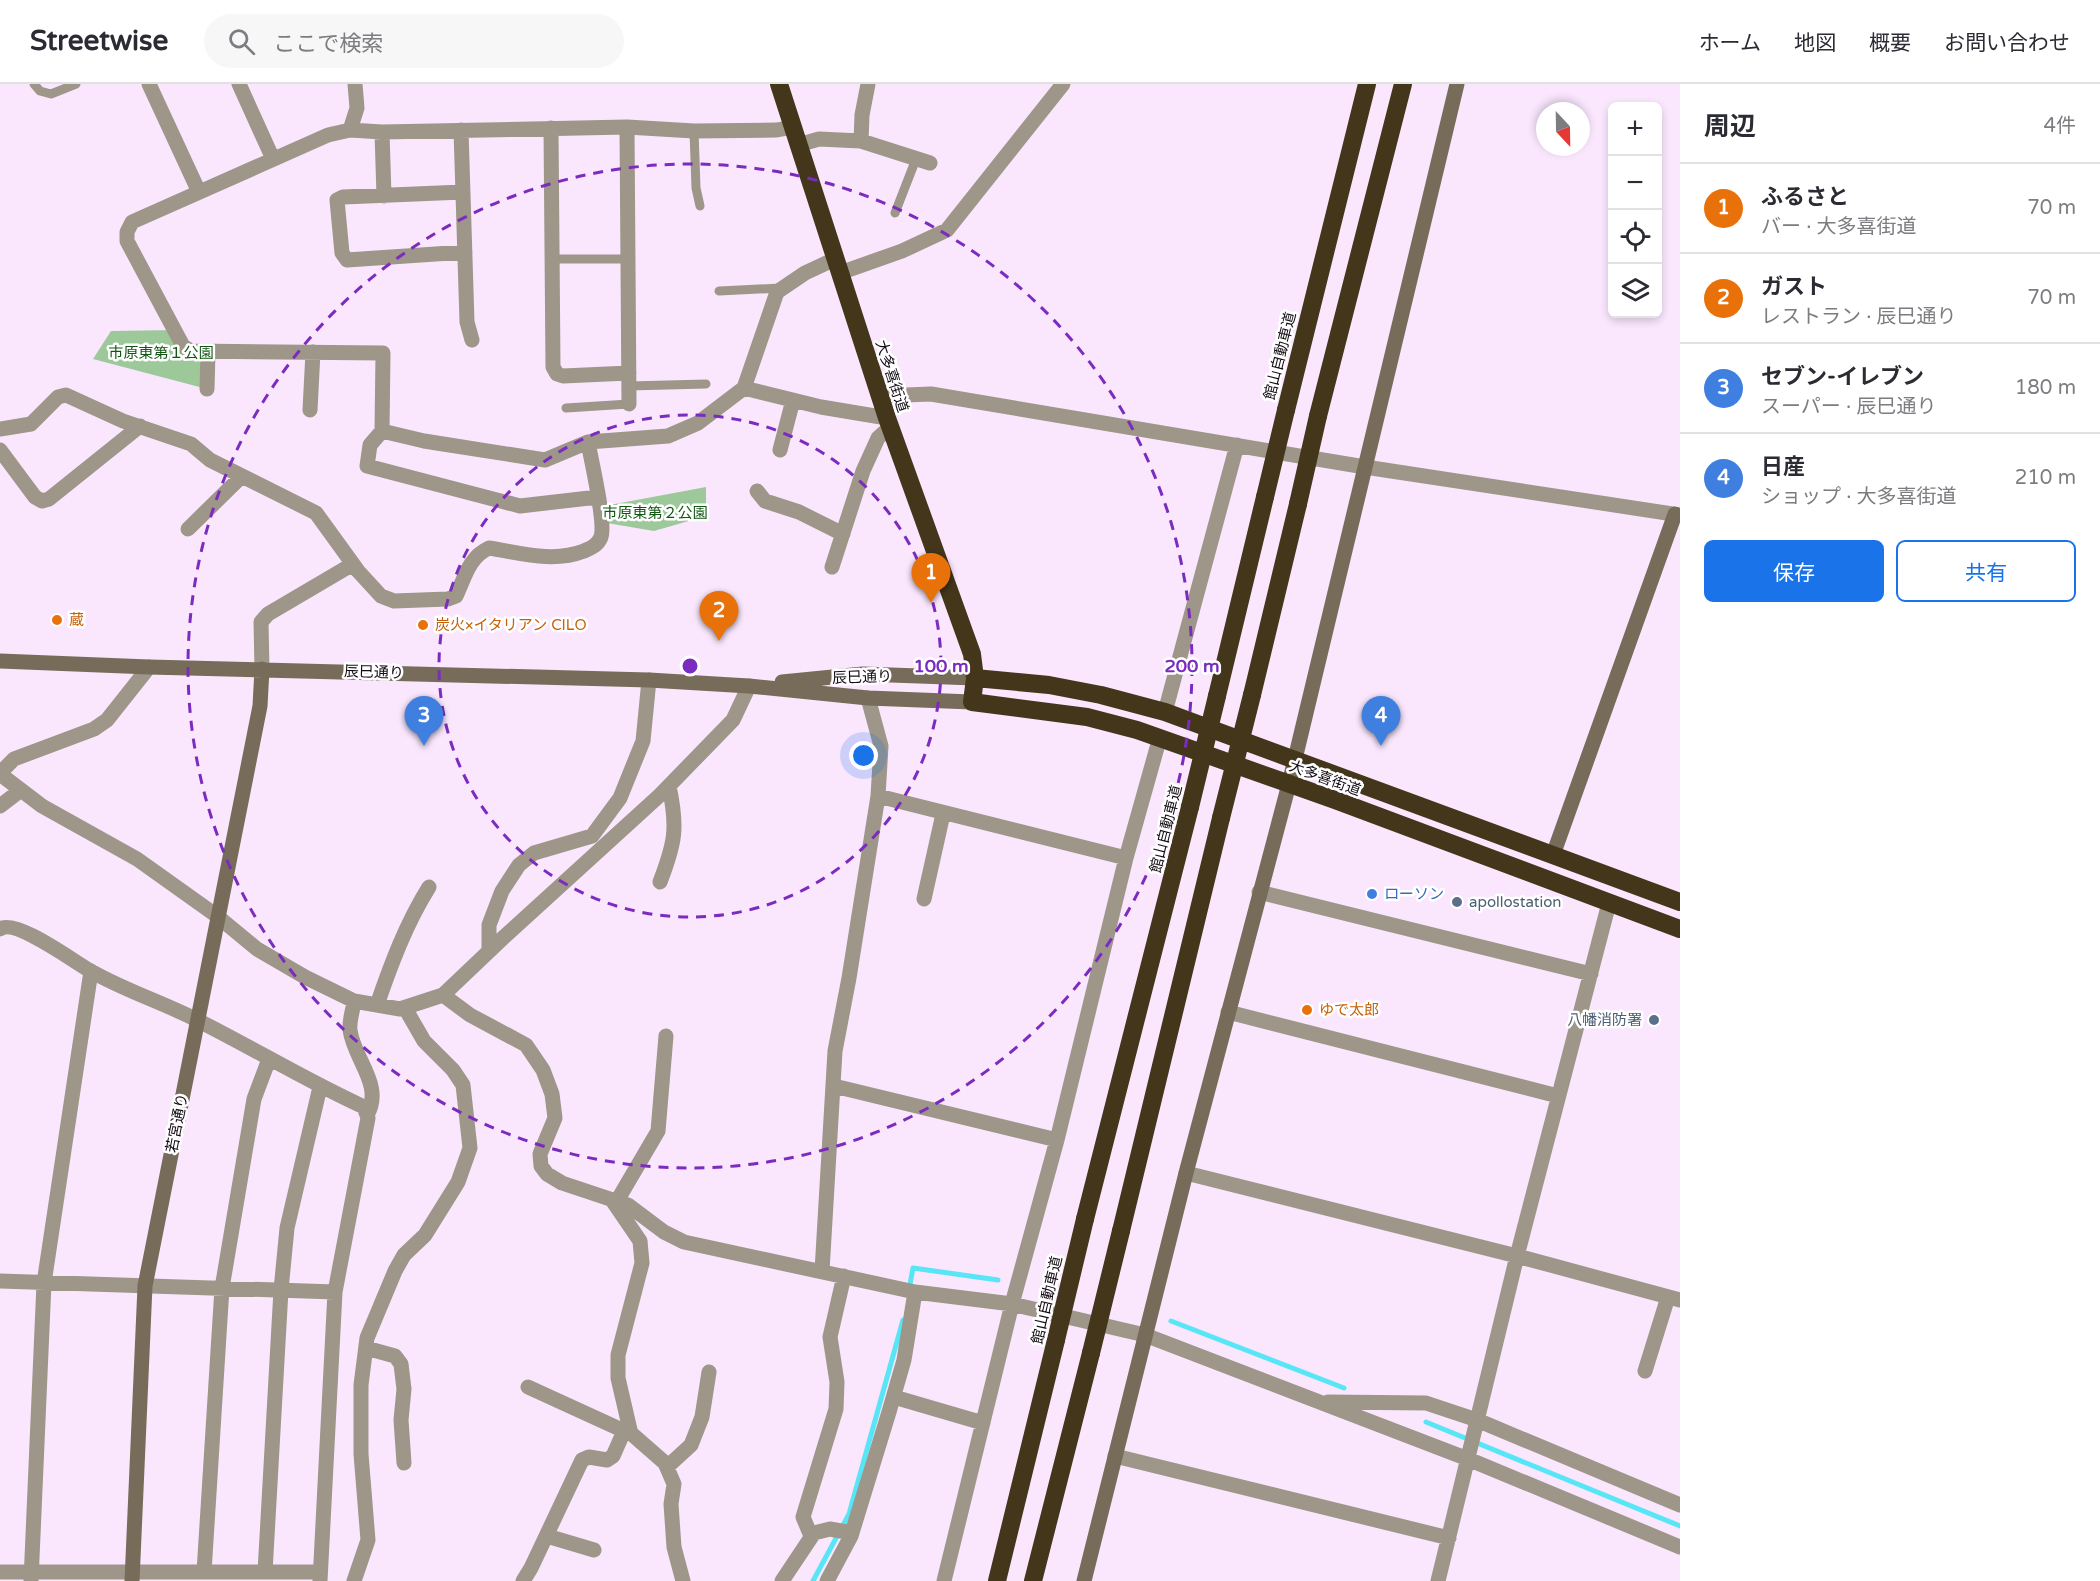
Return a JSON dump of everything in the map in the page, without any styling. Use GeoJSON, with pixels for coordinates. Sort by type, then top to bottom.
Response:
{"type":"FeatureCollection","features":[{"type":"Feature","properties":{"kind":"highway","name":"大多喜街道"},"geometry":{"type":"LineString","coordinates":[[779,84],[889,423],[972,654],[975,678],[972,702],[1086,717],[1160,737],[1680,929]]}},
{"type":"Feature","properties":{"kind":"highway","name":"館山自動車道"},"geometry":{"type":"LineString","coordinates":[[997,1581],[1367,84]]}},
{"type":"Feature","properties":{"kind":"highway"},"geometry":{"type":"LineString","coordinates":[[1033,1581],[1121,1231],[1318,416],[1403,84]]}},
{"type":"Feature","properties":{"kind":"highway","name":"大多喜街道"},"geometry":{"type":"LineString","coordinates":[[975,678],[1050,685],[1101,695],[1165,712],[1680,902]]}},
{"type":"Feature","properties":{"kind":"street"},"geometry":{"type":"LineString","coordinates":[[149,84],[199,192]]}},
{"type":"Feature","properties":{"kind":"street"},"geometry":{"type":"LineString","coordinates":[[239,84],[273,159]]}},
{"type":"Feature","properties":{"kind":"street"},"geometry":{"type":"LineString","coordinates":[[350,130],[357,108],[355,84]]}},
{"type":"Feature","properties":{"kind":"street"},"geometry":{"type":"LineString","coordinates":[[861,141],[862,115],[868,84]]}},
{"type":"Feature","properties":{"kind":"street"},"geometry":{"type":"LineString","coordinates":[[382,431],[424,441],[545,460],[588,442],[668,436],[698,423],[744,388],[777,292],[806,273],[902,251],[947,230],[1063,84]]}},
{"type":"Feature","properties":{"kind":"street"},"geometry":{"type":"LineString","coordinates":[[1084,1581],[1186,1173],[1289,784],[1457,84]]}},
{"type":"Feature","properties":{"kind":"street"},"geometry":{"type":"LineString","coordinates":[[598,497],[520,506],[367,466],[370,445],[382,431],[383,353],[191,351],[183,346],[128,241],[127,232],[132,222],[328,135],[350,130],[382,132],[627,126],[694,130],[777,130],[793,127]]}},
{"type":"Feature","properties":{"kind":"street"},"geometry":{"type":"LineString","coordinates":[[627,126],[629,404]]}},
{"type":"Feature","properties":{"kind":"street"},"geometry":{"type":"LineString","coordinates":[[551,128],[553,367],[557,374],[563,376],[629,379]]}},
{"type":"Feature","properties":{"kind":"street"},"geometry":{"type":"LineString","coordinates":[[461,130],[467,322],[472,340]]}},
{"type":"Feature","properties":{"kind":"street"},"geometry":{"type":"LineString","coordinates":[[382,132],[384,196]]}},
{"type":"Feature","properties":{"kind":"street"},"geometry":{"type":"LineString","coordinates":[[798,145],[819,139],[861,141],[923,161]]}},
{"type":"Feature","properties":{"kind":"street"},"geometry":{"type":"LineString","coordinates":[[463,192],[343,197],[337,200],[342,253],[347,260],[465,252]]}},
{"type":"Feature","properties":{"kind":"street"},"geometry":{"type":"LineString","coordinates":[[207,389],[208,352]]}},
{"type":"Feature","properties":{"kind":"street"},"geometry":{"type":"LineString","coordinates":[[310,410],[313,352]]}},
{"type":"Feature","properties":{"kind":"street"},"geometry":{"type":"LineString","coordinates":[[744,388],[889,423],[878,438],[863,471],[832,567]]}},
{"type":"Feature","properties":{"kind":"street"},"geometry":{"type":"LineString","coordinates":[[880,396],[931,394],[1365,467],[1678,509],[1553,855]]}},
{"type":"Feature","properties":{"kind":"street"},"geometry":{"type":"LineString","coordinates":[[0,429],[32,424],[58,397],[66,395],[140,426],[191,444],[210,460],[316,513],[353,564],[381,596],[394,602],[456,596],[473,559],[480,552],[489,548],[551,558],[571,556],[594,547],[601,536],[598,497],[588,442]]}},
{"type":"Feature","properties":{"kind":"street"},"geometry":{"type":"LineString","coordinates":[[780,450],[793,400]]}},
{"type":"Feature","properties":{"kind":"street"},"geometry":{"type":"LineString","coordinates":[[0,450],[35,497],[42,501],[49,499],[140,426]]}},
{"type":"Feature","properties":{"kind":"street"},"geometry":{"type":"LineString","coordinates":[[1165,712],[1237,445]]}},
{"type":"Feature","properties":{"kind":"street"},"geometry":{"type":"LineString","coordinates":[[188,529],[242,476]]}},
{"type":"Feature","properties":{"kind":"street"},"geometry":{"type":"LineString","coordinates":[[757,491],[765,501],[799,512],[843,534]]}},
{"type":"Feature","properties":{"kind":"street"},"geometry":{"type":"LineString","coordinates":[[262,669],[261,622],[267,614],[353,564]]}},
{"type":"Feature","properties":{"kind":"street","name":"辰巳通り"},"geometry":{"type":"LineString","coordinates":[[0,661],[649,680],[749,686],[868,698],[972,702]]}},
{"type":"Feature","properties":{"kind":"street"},"geometry":{"type":"LineString","coordinates":[[149,667],[107,720],[94,729],[14,759],[0,774],[42,806],[137,859],[217,916],[257,949],[304,977],[354,1001],[400,1009],[443,995],[669,786],[733,720],[749,686]]}},
{"type":"Feature","properties":{"kind":"street","name":"若宮通り"},"geometry":{"type":"LineString","coordinates":[[132,1576],[145,1286],[260,706],[262,669]]}},
{"type":"Feature","properties":{"kind":"street","name":"辰巳通り"},"geometry":{"type":"LineString","coordinates":[[749,686],[863,674],[975,678]]}},
{"type":"Feature","properties":{"kind":"street"},"geometry":{"type":"LineString","coordinates":[[489,951],[489,925],[502,891],[519,865],[534,853],[592,836],[620,798],[643,741],[649,680]]}},
{"type":"Feature","properties":{"kind":"street"},"geometry":{"type":"LineString","coordinates":[[822,1270],[835,1051],[878,796],[881,746],[868,698]]}},
{"type":"Feature","properties":{"kind":"street"},"geometry":{"type":"LineString","coordinates":[[944,1581],[1012,1304],[1057,1140],[1126,858],[1160,737]]}},
{"type":"Feature","properties":{"kind":"street"},"geometry":{"type":"LineString","coordinates":[[660,882],[673,847],[675,813],[669,786]]}},
{"type":"Feature","properties":{"kind":"street"},"geometry":{"type":"LineString","coordinates":[[0,806],[21,790]]}},
{"type":"Feature","properties":{"kind":"street"},"geometry":{"type":"LineString","coordinates":[[878,796],[1126,858]]}},
{"type":"Feature","properties":{"kind":"street"},"geometry":{"type":"LineString","coordinates":[[924,899],[943,814]]}},
{"type":"Feature","properties":{"kind":"street"},"geometry":{"type":"LineString","coordinates":[[377,1005],[415,909],[429,887]]}},
{"type":"Feature","properties":{"kind":"street"},"geometry":{"type":"LineString","coordinates":[[1259,892],[1591,974]]}},
{"type":"Feature","properties":{"kind":"street"},"geometry":{"type":"LineString","coordinates":[[1438,1581],[1517,1256],[1609,903]]}},
{"type":"Feature","properties":{"kind":"street"},"geometry":{"type":"LineString","coordinates":[[0,929],[3,926],[10,926],[25,932],[91,971],[197,1020],[320,1087],[364,1107],[368,1118],[335,1292],[320,1576],[265,1572],[230,1576],[204,1572],[132,1576],[31,1576],[0,1572]]}},
{"type":"Feature","properties":{"kind":"street"},"geometry":{"type":"LineString","coordinates":[[31,1576],[44,1283],[91,971]]}},
{"type":"Feature","properties":{"kind":"street"},"geometry":{"type":"LineString","coordinates":[[443,995],[470,1015],[526,1045],[543,1070],[552,1094],[555,1118],[540,1154],[541,1166],[547,1174],[562,1183],[628,1205],[664,1232],[684,1242],[822,1270],[915,1292],[1012,1304],[1145,1335],[1468,1459],[1680,1547]]}},
{"type":"Feature","properties":{"kind":"street"},"geometry":{"type":"LineString","coordinates":[[354,1001],[350,1028],[373,1091],[372,1104],[367,1115]]}},
{"type":"Feature","properties":{"kind":"street"},"geometry":{"type":"LineString","coordinates":[[354,1581],[368,1540],[361,1454],[361,1384],[367,1338],[395,1271],[404,1255],[425,1235],[458,1182],[470,1148],[463,1085],[453,1070],[424,1041],[405,1008]]}},
{"type":"Feature","properties":{"kind":"street"},"geometry":{"type":"LineString","coordinates":[[1228,1012],[1558,1096]]}},
{"type":"Feature","properties":{"kind":"street"},"geometry":{"type":"LineString","coordinates":[[614,1201],[658,1131],[666,1036]]}},
{"type":"Feature","properties":{"kind":"street"},"geometry":{"type":"LineString","coordinates":[[204,1572],[222,1288],[254,1099],[269,1059]]}},
{"type":"Feature","properties":{"kind":"street"},"geometry":{"type":"LineString","coordinates":[[834,1086],[1057,1140]]}},
{"type":"Feature","properties":{"kind":"street"},"geometry":{"type":"LineString","coordinates":[[265,1572],[281,1290],[287,1228],[320,1087]]}},
{"type":"Feature","properties":{"kind":"street"},"geometry":{"type":"LineString","coordinates":[[1186,1173],[1674,1298],[1645,1371]]}},
{"type":"Feature","properties":{"kind":"street"},"geometry":{"type":"LineString","coordinates":[[523,1581],[547,1536],[582,1460],[589,1457],[607,1460],[613,1456],[628,1433],[618,1378],[618,1355],[642,1263],[640,1241],[614,1201]]}},
{"type":"Feature","properties":{"kind":"street"},"geometry":{"type":"LineString","coordinates":[[811,1536],[803,1517],[836,1409],[837,1382],[830,1337],[844,1276]]}},
{"type":"Feature","properties":{"kind":"street"},"geometry":{"type":"LineString","coordinates":[[0,1281],[335,1292]]}},
{"type":"Feature","properties":{"kind":"street"},"geometry":{"type":"LineString","coordinates":[[827,1581],[852,1533],[894,1397],[904,1360],[915,1292]]}},
{"type":"Feature","properties":{"kind":"street"},"geometry":{"type":"LineString","coordinates":[[366,1348],[395,1356],[401,1364],[404,1389],[401,1420],[404,1463]]}},
{"type":"Feature","properties":{"kind":"street"},"geometry":{"type":"LineString","coordinates":[[667,1467],[691,1445],[702,1417],[709,1372]]}},
{"type":"Feature","properties":{"kind":"street"},"geometry":{"type":"LineString","coordinates":[[528,1388],[628,1433],[665,1463],[674,1484],[671,1504],[674,1547],[683,1581]]}},
{"type":"Feature","properties":{"kind":"street"},"geometry":{"type":"LineString","coordinates":[[894,1397],[983,1423]]}},
{"type":"Feature","properties":{"kind":"street"},"geometry":{"type":"LineString","coordinates":[[1319,1402],[1426,1403],[1477,1420],[1680,1505]]}},
{"type":"Feature","properties":{"kind":"street"},"geometry":{"type":"LineString","coordinates":[[1115,1456],[1449,1538]]}},
{"type":"Feature","properties":{"kind":"street"},"geometry":{"type":"LineString","coordinates":[[782,1581],[814,1533],[830,1529],[852,1533]]}},
{"type":"Feature","properties":{"kind":"street"},"geometry":{"type":"LineString","coordinates":[[547,1536],[594,1550]]}},
{"type":"Feature","properties":{"kind":"lane"},"geometry":{"type":"LineString","coordinates":[[34,84],[40,91],[51,94],[76,84]]}},
{"type":"Feature","properties":{"kind":"lane"},"geometry":{"type":"LineString","coordinates":[[694,130],[696,188],[700,206]]}},
{"type":"Feature","properties":{"kind":"lane"},"geometry":{"type":"LineString","coordinates":[[895,213],[923,161]]}},
{"type":"Feature","properties":{"kind":"lane"},"geometry":{"type":"LineString","coordinates":[[552,259],[628,258]]}},
{"type":"Feature","properties":{"kind":"lane"},"geometry":{"type":"LineString","coordinates":[[719,291],[783,288]]}},
{"type":"Feature","properties":{"kind":"lane"},"geometry":{"type":"LineString","coordinates":[[629,379],[706,384]]}},
{"type":"Feature","properties":{"kind":"lane"},"geometry":{"type":"LineString","coordinates":[[566,408],[629,404]]}},
{"type":"Feature","properties":{"kind":"green space","name":"市原東第１公園"},"geometry":{"type":"Polygon","coordinates":[[[175,330],[183,346],[208,352],[207,389],[93,359],[111,331],[175,330]]]}},
{"type":"Feature","properties":{"kind":"green space","name":"市原東第２公園"},"geometry":{"type":"Polygon","coordinates":[[[706,487],[706,516],[654,531],[601,522],[599,507],[706,487]]]}},
{"type":"Feature","properties":{"kind":"waterway"},"geometry":{"type":"LineString","coordinates":[[909,1290],[913,1268],[998,1280]]}},
{"type":"Feature","properties":{"kind":"waterway"},"geometry":{"type":"LineString","coordinates":[[813,1581],[849,1514],[903,1320]]}},
{"type":"Feature","properties":{"kind":"waterway"},"geometry":{"type":"LineString","coordinates":[[1171,1321],[1344,1388]]}},
{"type":"Feature","properties":{"kind":"waterway"},"geometry":{"type":"LineString","coordinates":[[1426,1422],[1680,1526]]}},
{"type":"Feature","properties":{"kind":"place","name":"ふるさと"},"geometry":{"type":"Point","coordinates":[931,603]}},
{"type":"Feature","properties":{"kind":"place","name":"蔵"},"geometry":{"type":"Point","coordinates":[57,620]}},
{"type":"Feature","properties":{"kind":"place","name":"炭火×イタリアン CILO"},"geometry":{"type":"Point","coordinates":[423,625]}},
{"type":"Feature","properties":{"kind":"place","name":"ガスト"},"geometry":{"type":"Point","coordinates":[719,641]}},
{"type":"Feature","properties":{"kind":"place","name":"セブン-イレブン"},"geometry":{"type":"Point","coordinates":[424,746]}},
{"type":"Feature","properties":{"kind":"place","name":"日産"},"geometry":{"type":"Point","coordinates":[1381,746]}},
{"type":"Feature","properties":{"kind":"place","name":"ローソン"},"geometry":{"type":"Point","coordinates":[1372,894]}},
{"type":"Feature","properties":{"kind":"place","name":"apollostation"},"geometry":{"type":"Point","coordinates":[1457,902]}},
{"type":"Feature","properties":{"kind":"place","name":"ゆで太郎"},"geometry":{"type":"Point","coordinates":[1307,1010]}},
{"type":"Feature","properties":{"kind":"place","name":"八幡消防署"},"geometry":{"type":"Point","coordinates":[1654,1020]}}]}
